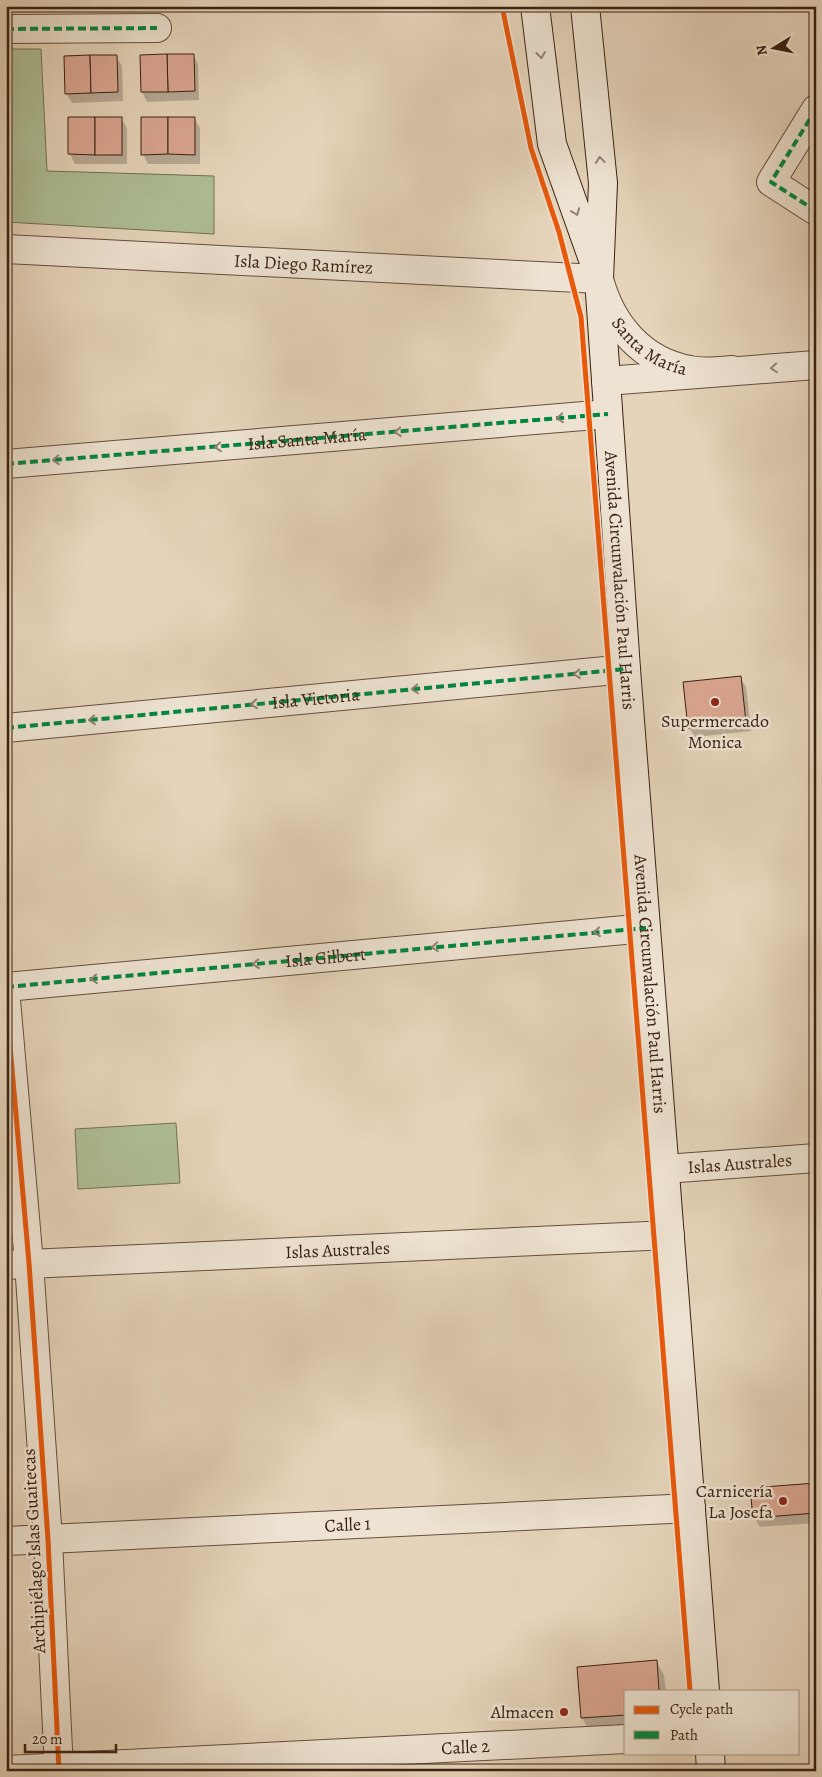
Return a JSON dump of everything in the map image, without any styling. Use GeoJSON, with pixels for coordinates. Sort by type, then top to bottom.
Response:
{"type":"FeatureCollection","features":[{"type":"Feature","properties":{"kind":"street","name":"Avenida Circunvalación Paul Harris"},"geometry":{"type":"LineString","coordinates":[[535,6],[552,144],[599,279]]}},
{"type":"Feature","properties":{"kind":"street","name":"Avenida Circunvalación Paul Harris"},"geometry":{"type":"LineString","coordinates":[[584,6],[603,183],[599,279],[608,414],[705,1690]]}},
{"type":"Feature","properties":{"kind":"street"},"geometry":{"type":"LineString","coordinates":[[6,29],[157,28]]}},
{"type":"Feature","properties":{"kind":"street"},"geometry":{"type":"LineString","coordinates":[[816,109],[771,182],[816,211]]}},
{"type":"Feature","properties":{"kind":"street","name":"Isla Diego Ramírez"},"geometry":{"type":"LineString","coordinates":[[6,249],[599,279]]}},
{"type":"Feature","properties":{"kind":"street","name":"Santa María"},"geometry":{"type":"LineString","coordinates":[[599,279],[608,305],[622,329],[635,343],[652,355],[691,371],[732,370]]}},
{"type":"Feature","properties":{"kind":"street","name":"Santa María"},"geometry":{"type":"LineString","coordinates":[[606,381],[816,365]]}},
{"type":"Feature","properties":{"kind":"street","name":"Isla Santa María"},"geometry":{"type":"LineString","coordinates":[[6,464],[608,414]]}},
{"type":"Feature","properties":{"kind":"street","name":"Isla Victoria"},"geometry":{"type":"LineString","coordinates":[[6,728],[626,669]]}},
{"type":"Feature","properties":{"kind":"street","name":"Isla Gilbert"},"geometry":{"type":"LineString","coordinates":[[6,987],[646,928]]}},
{"type":"Feature","properties":{"kind":"street","name":"Archipiélago Islas Guaitecas"},"geometry":{"type":"LineString","coordinates":[[6,1000],[18,1264],[48,1540],[59,1769]]}},
{"type":"Feature","properties":{"kind":"street","name":"Islas Australes"},"geometry":{"type":"LineString","coordinates":[[665,1169],[816,1158]]}},
{"type":"Feature","properties":{"kind":"street","name":"Islas Australes"},"geometry":{"type":"LineString","coordinates":[[18,1264],[670,1235]]}},
{"type":"Feature","properties":{"kind":"street","name":"Calle 1"},"geometry":{"type":"LineString","coordinates":[[6,1541],[691,1508]]}},
{"type":"Feature","properties":{"kind":"street","name":"Calle 2"},"geometry":{"type":"LineString","coordinates":[[6,1770],[59,1769],[624,1739]]}},
{"type":"Feature","properties":{"kind":"street"},"geometry":{"type":"LineString","coordinates":[[710,1754],[711,1771]]}},
{"type":"Feature","properties":{"kind":"green space"},"geometry":{"type":"Polygon","coordinates":[[[6,49],[41,49],[47,171],[214,176],[214,234],[6,222],[6,49]]]}},
{"type":"Feature","properties":{"kind":"green space"},"geometry":{"type":"Polygon","coordinates":[[[176,1123],[180,1183],[78,1189],[75,1129],[176,1123]]]}},
{"type":"Feature","properties":{"kind":"building"},"geometry":{"type":"Polygon","coordinates":[[[167,54],[194,54],[195,91],[168,92],[167,54]]]}},
{"type":"Feature","properties":{"kind":"building"},"geometry":{"type":"Polygon","coordinates":[[[167,54],[168,92],[141,92],[140,55],[167,54]]]}},
{"type":"Feature","properties":{"kind":"building"},"geometry":{"type":"Polygon","coordinates":[[[90,55],[91,93],[65,94],[64,56],[90,55]]]}},
{"type":"Feature","properties":{"kind":"building"},"geometry":{"type":"Polygon","coordinates":[[[90,55],[117,55],[118,92],[91,93],[90,55]]]}},
{"type":"Feature","properties":{"kind":"building"},"geometry":{"type":"Polygon","coordinates":[[[68,117],[95,117],[95,155],[68,154],[68,117]]]}},
{"type":"Feature","properties":{"kind":"building"},"geometry":{"type":"Polygon","coordinates":[[[95,117],[122,117],[122,155],[95,155],[95,117]]]}},
{"type":"Feature","properties":{"kind":"building"},"geometry":{"type":"Polygon","coordinates":[[[141,117],[168,117],[168,154],[141,155],[141,117]]]}},
{"type":"Feature","properties":{"kind":"building"},"geometry":{"type":"Polygon","coordinates":[[[168,117],[195,117],[195,155],[168,154],[168,117]]]}},
{"type":"Feature","properties":{"kind":"building","name":"Supermercado Monica"},"geometry":{"type":"Polygon","coordinates":[[[741,676],[746,722],[688,728],[683,682],[741,676]]]}},
{"type":"Feature","properties":{"kind":"building","name":"Carnicería La Josefa"},"geometry":{"type":"Polygon","coordinates":[[[816,1483],[816,1513],[753,1518],[750,1488],[816,1483]]]}},
{"type":"Feature","properties":{"kind":"building"},"geometry":{"type":"Polygon","coordinates":[[[657,1660],[659,1690],[624,1690],[624,1715],[581,1718],[577,1667],[657,1660]]]}},
{"type":"Feature","properties":{"kind":"marked path"},"geometry":{"type":"LineString","coordinates":[[6,29],[157,28]]}},
{"type":"Feature","properties":{"kind":"marked path"},"geometry":{"type":"LineString","coordinates":[[816,109],[771,182],[816,211]]}},
{"type":"Feature","properties":{"kind":"marked path"},"geometry":{"type":"LineString","coordinates":[[6,464],[608,414]]}},
{"type":"Feature","properties":{"kind":"marked path"},"geometry":{"type":"LineString","coordinates":[[6,728],[626,669]]}},
{"type":"Feature","properties":{"kind":"marked path"},"geometry":{"type":"LineString","coordinates":[[6,987],[646,928]]}},
{"type":"Feature","properties":{"kind":"cycle path"},"geometry":{"type":"LineString","coordinates":[[502,6],[531,148],[559,232],[581,317],[690,1690]]}},
{"type":"Feature","properties":{"kind":"cycle path"},"geometry":{"type":"LineString","coordinates":[[6,1000],[29,1263],[48,1540],[59,1771]]}},
{"type":"Feature","properties":{"kind":"place","name":"Supermercado Monica"},"geometry":{"type":"Point","coordinates":[715,702]}},
{"type":"Feature","properties":{"kind":"place","name":"Carnicería La Josefa"},"geometry":{"type":"Point","coordinates":[783,1501]}},
{"type":"Feature","properties":{"kind":"place","name":"Almacen"},"geometry":{"type":"Point","coordinates":[564,1712]}}]}
